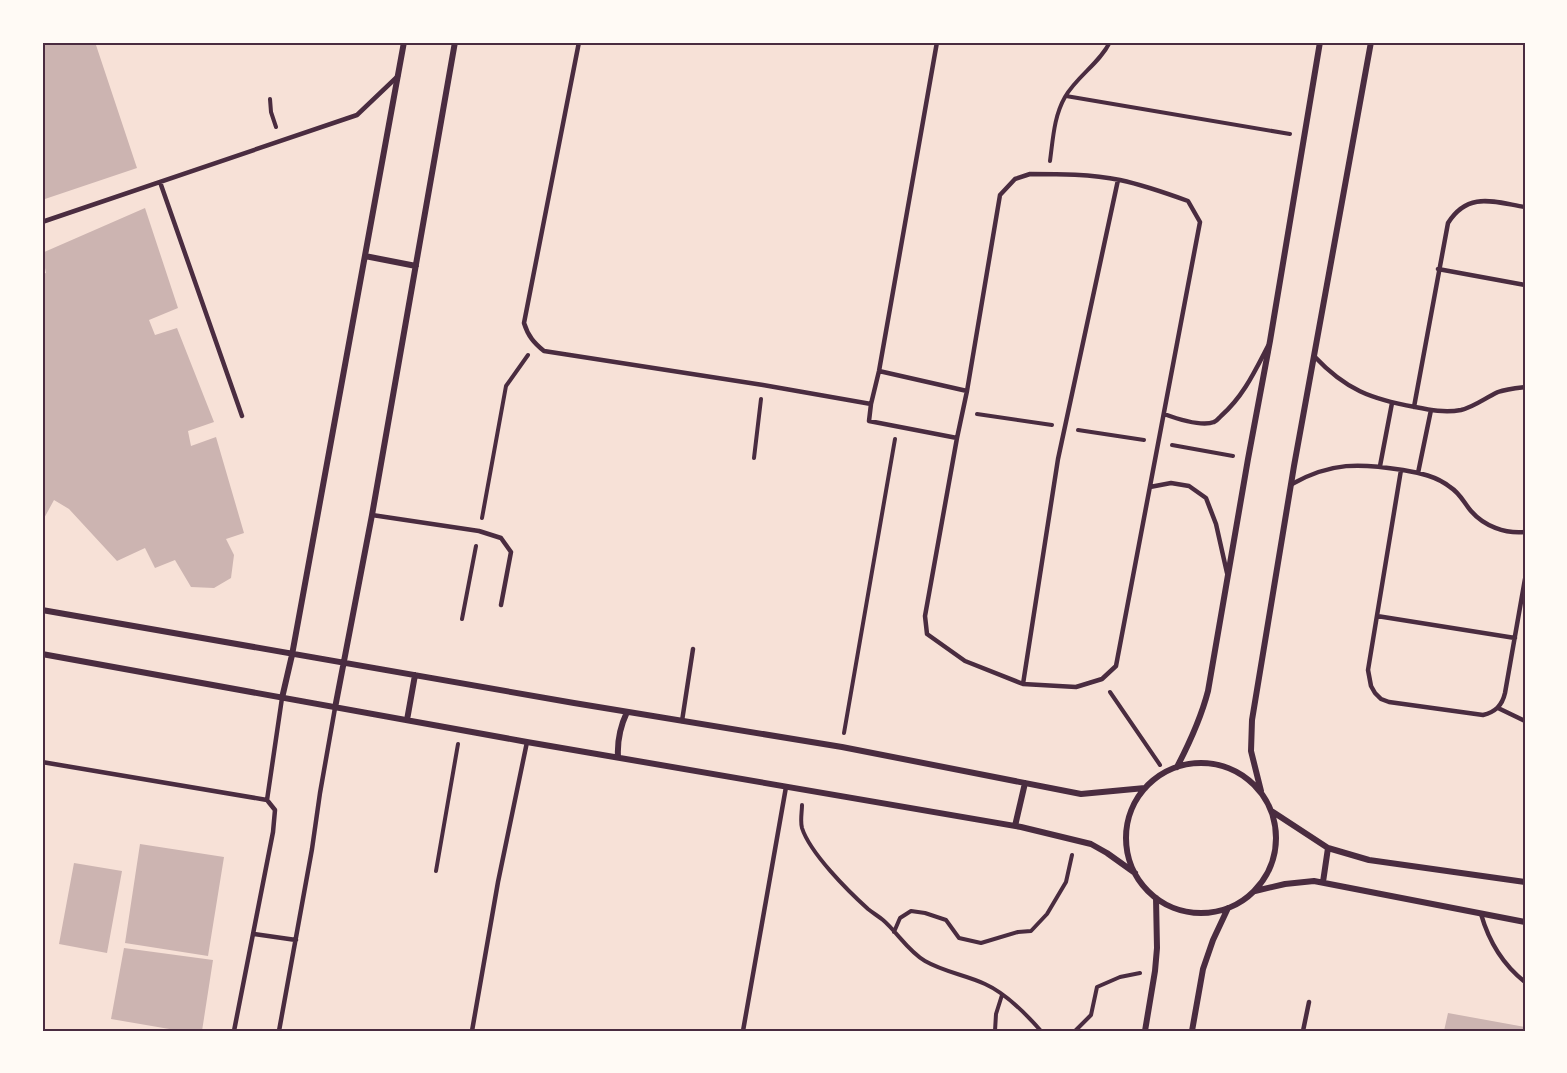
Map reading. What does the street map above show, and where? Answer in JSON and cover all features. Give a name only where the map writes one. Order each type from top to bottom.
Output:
[{"type":"street","points":[[282,698],[292,655],[404,42]]},
{"type":"street","points":[[335,708],[372,515],[455,42]]},
{"type":"street","points":[[1177,767],[1194,734],[1208,691],[1320,42]]},
{"type":"street","points":[[1261,791],[1237,771],[1223,765],[1208,763],[1192,763],[1177,767],[1154,779],[1136,801],[1127,830],[1130,859],[1135,873],[1145,887],[1156,898],[1173,907],[1191,912],[1228,908],[1254,891],[1270,867],[1275,853],[1276,825],[1261,791],[1251,751],[1252,720],[1314,356],[1371,42]]},
{"type":"street","points":[[365,256],[416,266]]},
{"type":"street","points":[[42,610],[292,655],[345,662],[842,747],[1081,794],[1145,789]]},
{"type":"street","points":[[42,654],[527,742],[1015,826],[1091,844],[1135,873]]},
{"type":"street","points":[[407,720],[416,675]]},
{"type":"street","points":[[618,757],[619,734],[627,712]]},
{"type":"street","points":[[1015,826],[1025,783]]},
{"type":"street","points":[[1272,812],[1328,848],[1369,860],[1524,882]]},
{"type":"street","points":[[1323,882],[1328,848]]},
{"type":"street","points":[[1254,891],[1285,884],[1323,882],[1525,922]]},
{"type":"street","points":[[1145,1031],[1155,971],[1156,898]]},
{"type":"street","points":[[1192,1031],[1203,969],[1228,908]]},
{"type":"lane","points":[[579,42],[524,323],[535,344],[544,351],[871,404]]},
{"type":"lane","points":[[937,42],[869,421],[957,438]]},
{"type":"lane","points":[[42,222],[357,114],[398,75]]},
{"type":"lane","points":[[1030,174],[1063,174],[1118,180],[1188,201],[1200,222],[1164,414],[1116,666],[1101,679],[1076,687],[1023,684],[965,661],[927,634],[926,616],[1000,195],[1015,179],[1030,174]]},
{"type":"lane","points":[[1023,684],[1064,427],[1118,180]]},
{"type":"lane","points":[[160,182],[242,416]]},
{"type":"lane","points":[[1414,407],[1448,223],[1460,208],[1468,203],[1478,201],[1525,207]]},
{"type":"lane","points":[[1438,269],[1525,285]]},
{"type":"lane","points":[[1164,414],[1196,423],[1213,423],[1231,408],[1246,388],[1270,341]]},
{"type":"lane","points":[[1314,356],[1341,381],[1374,398],[1431,410],[1446,412],[1462,410],[1500,391],[1525,387]]},
{"type":"lane","points":[[879,371],[967,391]]},
{"type":"lane","points":[[1380,466],[1392,403]]},
{"type":"lane","points":[[1418,473],[1431,410]]},
{"type":"lane","points":[[1292,484],[1312,473],[1350,465],[1380,466],[1418,473],[1437,479],[1454,489],[1481,520],[1493,527],[1506,531],[1525,532]]},
{"type":"lane","points":[[1401,470],[1368,670],[1371,686],[1381,699],[1397,704],[1483,715],[1498,708],[1503,701],[1525,579]]},
{"type":"lane","points":[[1150,487],[1171,483],[1189,486],[1206,498],[1216,524],[1228,579]]},
{"type":"lane","points":[[372,515],[480,531],[501,538],[511,552],[501,604]]},
{"type":"lane","points":[[1377,616],[1515,638]]},
{"type":"lane","points":[[682,721],[693,650]]},
{"type":"lane","points":[[267,800],[282,698]]},
{"type":"lane","points":[[279,1031],[335,708]]},
{"type":"lane","points":[[1498,708],[1525,721]]},
{"type":"lane","points":[[472,1031],[498,882],[527,742]]},
{"type":"lane","points":[[42,762],[267,800],[275,810],[273,832],[234,1031]]},
{"type":"lane","points":[[743,1031],[786,787]]},
{"type":"lane","points":[[1481,914],[1492,945],[1501,959],[1513,973],[1525,982]]},
{"type":"lane","points":[[254,934],[296,940]]},
{"type":"lane","points":[[1303,1031],[1309,1002]]},
{"type":"path","points":[[1047,174],[1058,115],[1066,96],[1096,63],[1110,42]]},
{"type":"path","points":[[1066,96],[1304,137]]},
{"type":"path","points":[[270,99],[271,112],[281,141]]},
{"type":"path","points":[[462,619],[506,386],[535,344]]},
{"type":"path","points":[[754,458],[763,385]]},
{"type":"path","points":[[963,412],[1248,459]]},
{"type":"path","points":[[842,747],[897,426]]},
{"type":"path","points":[[1101,679],[1165,772]]},
{"type":"path","points":[[436,871],[461,730]]},
{"type":"path","points":[[803,790],[801,825],[808,841],[840,881],[924,960],[986,984],[1027,1015],[1041,1031]]},
{"type":"path","points":[[894,932],[900,918],[911,911],[945,920],[959,938],[981,942],[1018,932],[1031,931],[1047,914],[1066,882],[1075,839]]},
{"type":"path","points":[[1075,1031],[1091,1015],[1097,987],[1120,977],[1155,971]]},
{"type":"path","points":[[995,1031],[996,1014],[1002,995]]},
{"type":"building","points":[[42,42],[95,42],[137,168],[42,200]]},
{"type":"building","points":[[145,208],[178,308],[149,320],[155,335],[177,328],[214,422],[188,431],[191,446],[216,437],[244,533],[226,539],[234,555],[231,578],[214,588],[191,587],[175,560],[155,568],[145,548],[117,561],[69,509],[54,500],[42,522],[42,274],[46,273],[42,253]]},
{"type":"building","points":[[140,844],[224,857],[208,956],[125,943]]},
{"type":"building","points":[[74,863],[122,871],[107,953],[59,944]]},
{"type":"building","points":[[124,948],[213,960],[202,1031],[181,1031],[111,1019]]},
{"type":"building","points":[[1448,1013],[1525,1027],[1525,1031],[1444,1031]]}]
